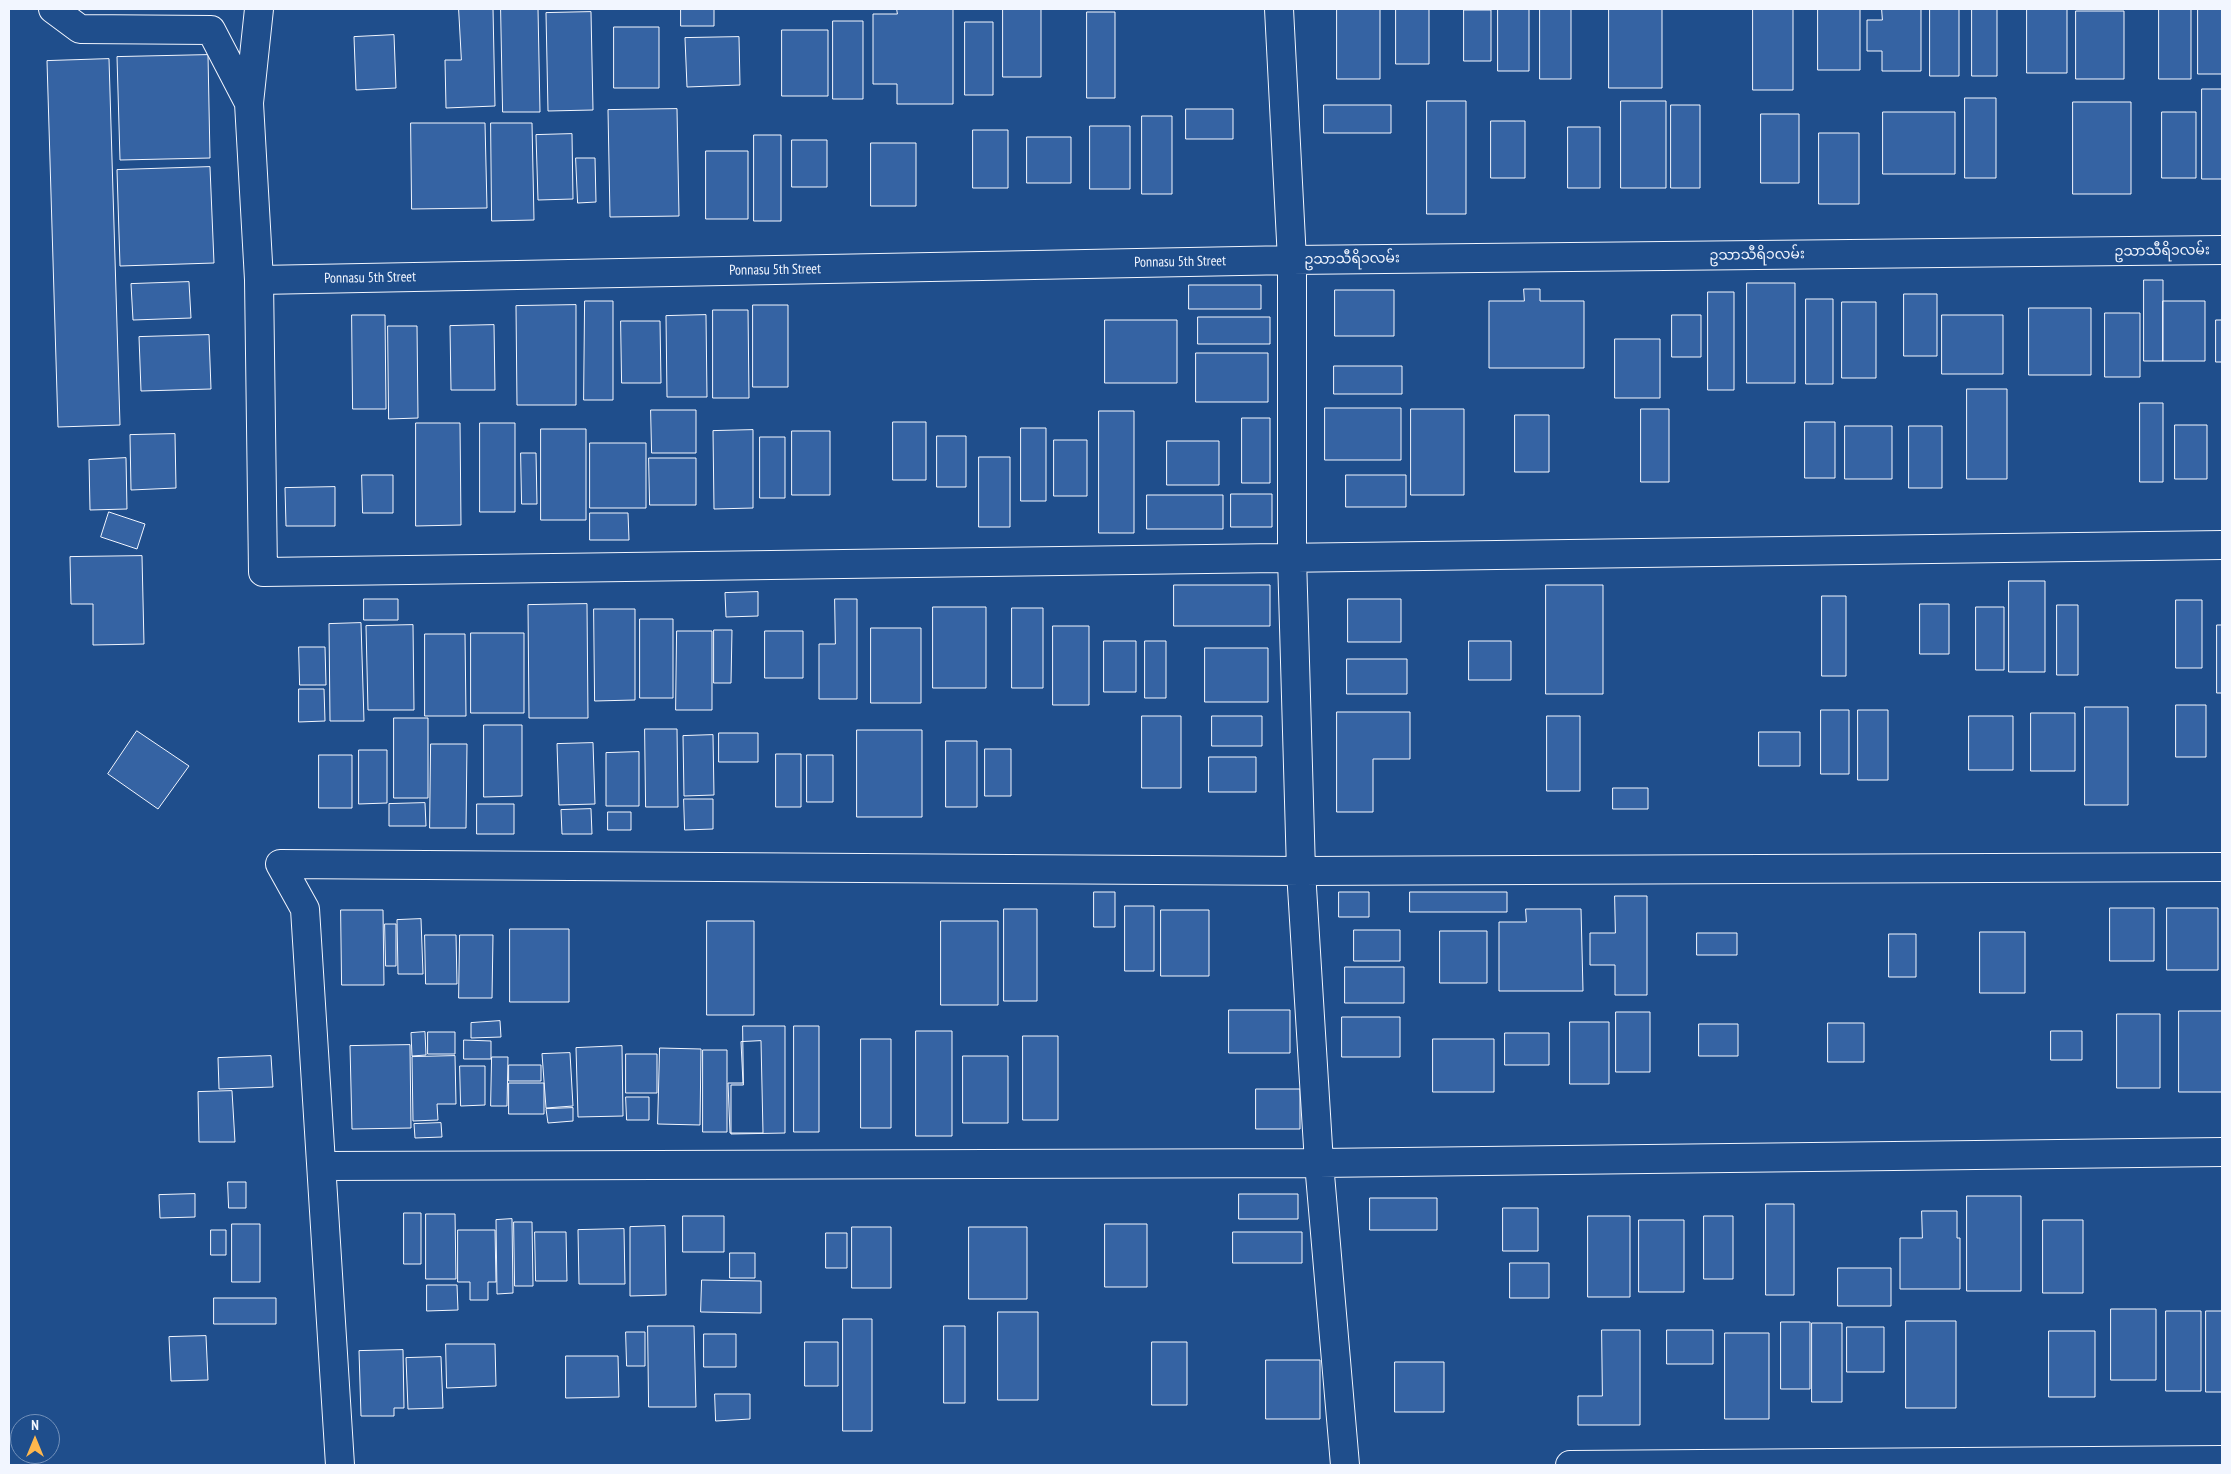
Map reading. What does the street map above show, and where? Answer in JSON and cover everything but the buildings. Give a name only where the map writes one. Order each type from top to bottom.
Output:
[{"type":"street","points":[[53,9],[80,28],[211,30],[249,102]]},
{"type":"street","points":[[259,9],[249,102],[259,280],[263,572],[2222,545]]},
{"type":"street","points":[[1279,9],[1292,260],[1292,557],[1301,871],[1319,1163],[1345,1465]]},
{"type":"street","name":"ဥသာသီရိ၁လမ်း","points":[[1292,260],[2222,250]]},
{"type":"street","name":"Ponnasu 5th Street","points":[[259,280],[1292,260]]},
{"type":"street","points":[[340,1465],[323,1166],[305,909],[280,864],[1301,871],[2222,867]]},
{"type":"street","points":[[323,1166],[1319,1163],[2222,1152]]},
{"type":"street","points":[[1570,1465],[2222,1460]]}]
